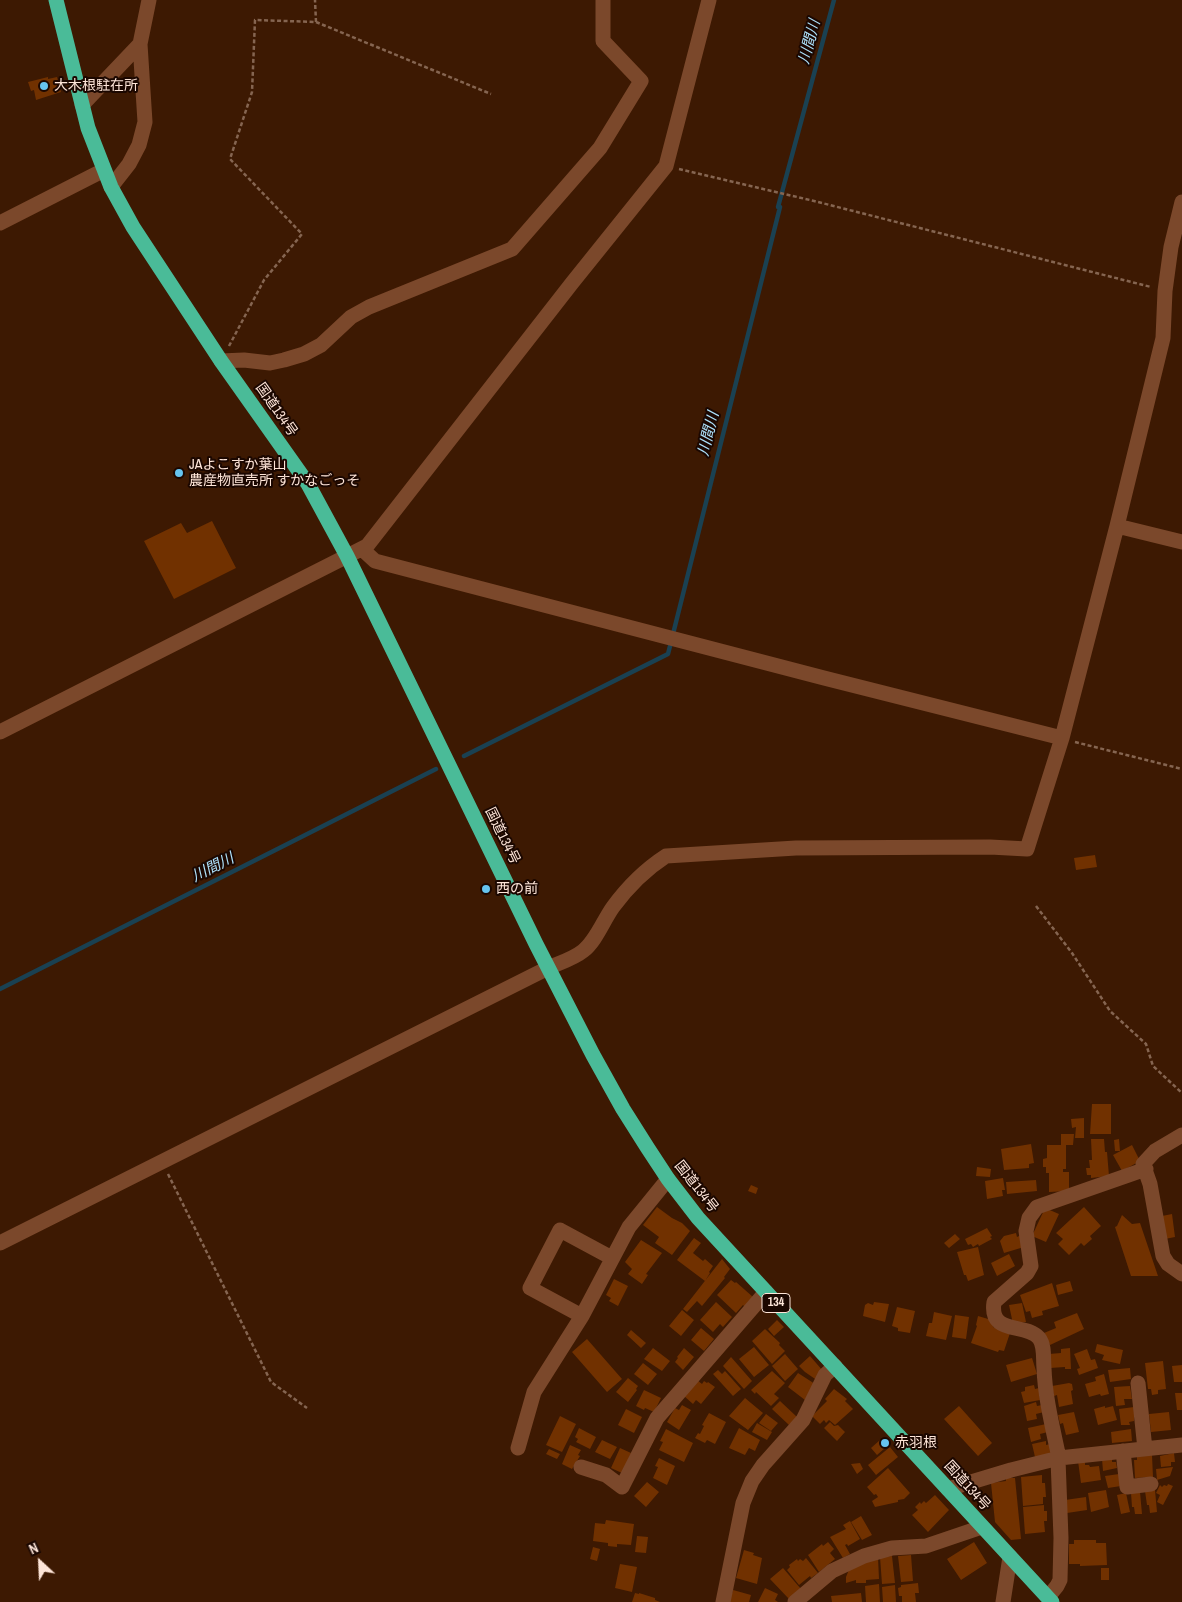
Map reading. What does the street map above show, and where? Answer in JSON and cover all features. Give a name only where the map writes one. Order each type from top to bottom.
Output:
[{"type":"highway","name":"国道134号","points":[[56,0],[88,128],[111,187],[133,228],[221,361],[308,484],[347,556],[548,968],[623,1109],[668,1179],[698,1218],[1050,1600]]},
{"type":"street","points":[[221,361],[244,360],[270,363],[304,354],[321,344],[351,317],[369,307],[512,249],[600,148],[641,81],[603,41],[603,0]]},
{"type":"street","points":[[0,732],[367,546],[583,269],[666,166],[710,0]]},
{"type":"street","points":[[111,187],[129,164],[139,146],[145,122],[140,44],[148,1]]},
{"type":"street","points":[[82,105],[140,44]]},
{"type":"street","points":[[0,223],[104,170]]},
{"type":"street","points":[[0,1243],[548,968],[568,960],[583,951],[597,934],[614,905],[650,866],[666,856],[796,848],[1027,848],[1062,738],[1117,526],[1162,338],[1165,291],[1171,247],[1182,202]]},
{"type":"street","points":[[1117,526],[1182,542]]},
{"type":"street","points":[[362,549],[375,560],[1062,738]]},
{"type":"street","points":[[1182,1135],[1155,1151],[1143,1164],[1150,1184],[1163,1256],[1168,1264],[1182,1274]]},
{"type":"street","points":[[1050,1600],[1060,1580],[1061,1538],[1058,1459],[1044,1379],[1043,1347],[1040,1339],[1034,1334],[1001,1324],[996,1319],[994,1302],[1027,1273],[1030,1266],[1026,1231],[1029,1218],[1036,1207],[1146,1169]]},
{"type":"street","points":[[518,1448],[534,1392],[582,1316],[630,1227],[668,1179]]},
{"type":"street","points":[[582,1316],[530,1288],[560,1230],[612,1258]]},
{"type":"street","points":[[580,1467],[606,1475],[622,1487],[656,1420],[766,1292]]},
{"type":"street","points":[[722,1602],[743,1503],[752,1482],[763,1465],[803,1420],[825,1375],[835,1366]]},
{"type":"street","points":[[1138,1383],[1145,1449]]},
{"type":"street","points":[[948,1489],[1011,1470],[1058,1459],[1182,1445]]},
{"type":"street","points":[[1123,1451],[1127,1486],[1151,1484]]},
{"type":"street","points":[[795,1602],[832,1571],[864,1556],[892,1548],[926,1546],[982,1527]]},
{"type":"street","points":[[1002,1602],[1010,1557]]},
{"type":"path","points":[[314,0],[316,22]]},
{"type":"path","points":[[221,361],[264,280],[302,234],[230,159],[252,92],[255,20],[316,22],[491,94]]},
{"type":"path","points":[[666,166],[796,197],[1165,291]]},
{"type":"path","points":[[1062,738],[1182,769]]},
{"type":"path","points":[[1036,906],[1072,952],[1110,1011],[1146,1044],[1153,1066],[1182,1093]]},
{"type":"path","points":[[162,1161],[271,1382],[307,1408]]},
{"type":"building","name":"大木根駐在所","points":[[48,77],[48,79],[57,77],[61,92],[36,100],[34,90],[31,91],[28,82]]},
{"type":"building","points":[[212,521],[236,568],[174,599],[144,541],[181,523],[187,533]]},
{"type":"building","points":[[1095,855],[1097,867],[1076,870],[1074,858]]},
{"type":"building","points":[[1092,1104],[1111,1104],[1111,1134],[1090,1134]]},
{"type":"building","points":[[1084,1118],[1084,1138],[1075,1138],[1076,1127],[1072,1128],[1071,1119]]},
{"type":"building","points":[[1061,1134],[1074,1134],[1073,1145],[1066,1145],[1066,1169],[1063,1169],[1063,1172],[1069,1172],[1069,1191],[1049,1192],[1049,1173],[1046,1173],[1046,1167],[1043,1167],[1043,1159],[1047,1158],[1047,1145],[1061,1145]]},
{"type":"building","points":[[1091,1139],[1104,1139],[1109,1176],[1091,1178],[1091,1175],[1087,1175],[1086,1168],[1090,1168],[1089,1160],[1092,1160]]},
{"type":"building","points":[[1119,1139],[1120,1151],[1115,1151],[1114,1140]]},
{"type":"building","points":[[1031,1144],[1034,1163],[1029,1164],[1029,1168],[1004,1170],[1001,1149]]},
{"type":"building","points":[[1132,1145],[1140,1161],[1122,1171],[1113,1155]]},
{"type":"building","points":[[977,1167],[991,1169],[990,1177],[976,1176]]},
{"type":"building","points":[[1003,1178],[1005,1190],[1002,1190],[1003,1196],[987,1199],[985,1181]]},
{"type":"building","points":[[1036,1180],[1037,1191],[1007,1194],[1006,1182]]},
{"type":"building","points":[[751,1185],[758,1188],[756,1194],[748,1191]]},
{"type":"building","points":[[657,1207],[682,1223],[690,1231],[672,1255],[655,1243],[659,1237],[643,1225]]},
{"type":"building","points":[[1084,1207],[1101,1226],[1090,1236],[1092,1239],[1084,1246],[1081,1243],[1069,1255],[1058,1244],[1063,1239],[1056,1233]]},
{"type":"building","points":[[1045,1208],[1059,1214],[1046,1242],[1032,1236]]},
{"type":"building","points":[[1172,1214],[1175,1237],[1165,1239],[1162,1216]]},
{"type":"building","points":[[1122,1215],[1132,1224],[1140,1223],[1158,1276],[1131,1276],[1115,1227]]},
{"type":"building","points":[[987,1228],[992,1239],[979,1246],[978,1244],[973,1247],[971,1244],[968,1245],[965,1239]]},
{"type":"building","points":[[1016,1233],[1017,1237],[1021,1235],[1024,1247],[1004,1253],[1000,1241],[1004,1236]]},
{"type":"building","points":[[955,1234],[960,1239],[949,1248],[944,1243]]},
{"type":"building","points":[[694,1238],[701,1243],[693,1253],[703,1261],[705,1259],[713,1266],[705,1281],[677,1260]]},
{"type":"building","points":[[641,1240],[662,1253],[646,1274],[648,1275],[642,1284],[628,1274],[632,1269],[625,1262]]},
{"type":"building","points":[[978,1247],[984,1275],[968,1281],[966,1275],[964,1275],[957,1252]]},
{"type":"building","points":[[1009,1254],[1015,1266],[997,1276],[991,1263]]},
{"type":"building","points":[[722,1259],[730,1269],[725,1278],[702,1306],[697,1301],[687,1312],[683,1309]]},
{"type":"building","points":[[614,1279],[628,1286],[618,1306],[609,1301],[611,1298],[606,1295]]},
{"type":"building","points":[[731,1280],[753,1297],[745,1307],[743,1305],[736,1313],[717,1295]]},
{"type":"building","points":[[1070,1281],[1073,1291],[1058,1295],[1056,1285]]},
{"type":"building","points":[[1052,1283],[1059,1306],[1042,1311],[1043,1315],[1032,1318],[1030,1311],[1026,1312],[1020,1295]]},
{"type":"building","points":[[716,1302],[732,1317],[723,1327],[720,1324],[713,1332],[700,1320]]},
{"type":"building","points":[[874,1302],[889,1304],[885,1322],[863,1316],[865,1305],[868,1303],[873,1305]]},
{"type":"building","points":[[1022,1303],[1026,1322],[1013,1324],[1009,1305]]},
{"type":"building","points":[[897,1307],[915,1311],[910,1333],[898,1331],[898,1328],[892,1326]]},
{"type":"building","points":[[682,1310],[694,1320],[681,1336],[669,1326]]},
{"type":"building","points":[[934,1312],[952,1316],[946,1340],[926,1336],[929,1323],[932,1323]]},
{"type":"building","points":[[1077,1313],[1084,1329],[1050,1345],[1044,1333],[1056,1328],[1054,1322]]},
{"type":"building","points":[[955,1315],[969,1317],[966,1339],[952,1337]]},
{"type":"building","points":[[978,1316],[995,1321],[993,1327],[1010,1333],[1004,1351],[999,1350],[998,1352],[971,1343],[977,1326]]},
{"type":"building","points":[[777,1320],[784,1327],[774,1336],[768,1329]]},
{"type":"building","points":[[701,1328],[714,1339],[704,1351],[691,1340]]},
{"type":"building","points":[[765,1329],[780,1343],[779,1345],[785,1351],[772,1364],[752,1341]]},
{"type":"building","points":[[631,1330],[646,1343],[641,1348],[627,1335]]},
{"type":"building","points":[[587,1339],[622,1379],[607,1392],[572,1352]]},
{"type":"building","points":[[1097,1344],[1123,1350],[1120,1364],[1102,1360],[1104,1355],[1095,1352]]},
{"type":"building","points":[[754,1347],[769,1365],[754,1377],[739,1359]]},
{"type":"building","points":[[653,1348],[670,1361],[662,1371],[644,1359]]},
{"type":"building","points":[[684,1348],[694,1357],[683,1370],[675,1362]]},
{"type":"building","points":[[1070,1348],[1071,1369],[1065,1369],[1065,1367],[1050,1368],[1049,1354],[1061,1353],[1061,1349]]},
{"type":"building","points":[[1087,1349],[1091,1360],[1095,1359],[1098,1368],[1079,1375],[1077,1369],[1080,1368],[1074,1354]]},
{"type":"building","points":[[785,1354],[798,1369],[785,1381],[772,1366]]},
{"type":"building","points":[[810,1356],[823,1371],[818,1381],[799,1366]]},
{"type":"building","points":[[731,1357],[752,1381],[744,1389],[723,1366]]},
{"type":"building","points":[[1032,1358],[1037,1374],[1011,1382],[1006,1365]]},
{"type":"building","points":[[1163,1361],[1166,1389],[1158,1390],[1158,1394],[1152,1395],[1151,1389],[1148,1389],[1145,1363]]},
{"type":"building","points":[[643,1363],[657,1374],[648,1385],[634,1374]]},
{"type":"building","points":[[1182,1365],[1182,1382],[1174,1382],[1172,1366]]},
{"type":"building","points":[[1130,1368],[1131,1379],[1110,1382],[1108,1370]]},
{"type":"building","points":[[718,1370],[722,1374],[725,1371],[741,1389],[733,1396],[713,1374]]},
{"type":"building","points":[[772,1371],[785,1383],[774,1394],[779,1398],[771,1406],[756,1392],[755,1394],[751,1390]]},
{"type":"building","points":[[798,1373],[815,1384],[805,1400],[788,1387]]},
{"type":"building","points":[[1104,1374],[1109,1394],[1089,1397],[1085,1384],[1096,1381],[1095,1377]]},
{"type":"building","points":[[628,1378],[638,1386],[628,1402],[616,1392]]},
{"type":"building","points":[[697,1380],[702,1384],[704,1381],[708,1382],[715,1387],[701,1404],[696,1400],[693,1404],[684,1396]]},
{"type":"building","points":[[1072,1384],[1073,1404],[1059,1407],[1057,1395],[1054,1396],[1052,1386]]},
{"type":"building","points":[[1034,1385],[1035,1389],[1039,1388],[1040,1400],[1024,1403],[1021,1392],[1025,1391],[1025,1387]]},
{"type":"building","points":[[1130,1386],[1132,1399],[1124,1399],[1125,1405],[1116,1406],[1114,1387]]},
{"type":"building","points":[[834,1389],[847,1399],[845,1401],[853,1409],[835,1425],[829,1420],[826,1423],[824,1420],[820,1424],[812,1416],[827,1401],[825,1399]]},
{"type":"building","points":[[644,1390],[661,1398],[654,1412],[636,1406]]},
{"type":"building","points":[[1175,1393],[1182,1393],[1182,1410],[1177,1410]]},
{"type":"building","points":[[745,1398],[763,1413],[748,1430],[729,1416]]},
{"type":"building","points":[[780,1401],[797,1417],[789,1425],[772,1409]]},
{"type":"building","points":[[1036,1402],[1037,1406],[1042,1405],[1044,1412],[1036,1414],[1037,1419],[1027,1421],[1024,1406]]},
{"type":"building","points":[[682,1405],[691,1410],[679,1430],[667,1422],[675,1408],[679,1410]]},
{"type":"building","points":[[959,1406],[992,1443],[978,1456],[944,1419]]},
{"type":"building","points":[[1105,1406],[1105,1408],[1113,1406],[1117,1420],[1098,1425],[1094,1409]]},
{"type":"building","points":[[1134,1407],[1134,1421],[1129,1422],[1130,1425],[1121,1425],[1119,1409]]},
{"type":"building","points":[[626,1409],[642,1417],[634,1433],[618,1425]]},
{"type":"building","points":[[1074,1412],[1079,1432],[1066,1435],[1063,1423],[1060,1424],[1058,1415]]},
{"type":"building","points":[[1169,1412],[1171,1430],[1151,1432],[1149,1414]]},
{"type":"building","points":[[709,1413],[726,1422],[715,1444],[707,1440],[705,1443],[695,1438],[698,1433],[700,1434],[704,1426],[702,1425]]},
{"type":"building","points":[[766,1414],[778,1423],[771,1431],[759,1423]]},
{"type":"building","points":[[560,1416],[576,1424],[562,1452],[546,1445]]},
{"type":"building","points":[[830,1422],[834,1426],[838,1425],[845,1432],[837,1441],[824,1428]]},
{"type":"building","points":[[757,1423],[772,1432],[767,1440],[752,1432]]},
{"type":"building","points":[[1046,1424],[1048,1432],[1040,1434],[1041,1439],[1031,1442],[1028,1428]]},
{"type":"building","points":[[579,1428],[596,1437],[590,1449],[576,1442],[578,1439],[575,1437]]},
{"type":"building","points":[[739,1428],[760,1440],[755,1451],[749,1448],[745,1455],[729,1448]]},
{"type":"building","points":[[666,1429],[693,1443],[684,1462],[659,1450],[663,1442],[660,1441]]},
{"type":"building","points":[[1131,1429],[1132,1441],[1112,1443],[1111,1432]]},
{"type":"building","points":[[602,1440],[617,1447],[610,1459],[595,1452]]},
{"type":"building","points":[[880,1440],[885,1448],[877,1455],[871,1448]]},
{"type":"building","points":[[1046,1441],[1046,1445],[1050,1444],[1053,1453],[1035,1457],[1032,1444]]},
{"type":"building","points":[[570,1445],[581,1450],[578,1455],[580,1456],[572,1469],[562,1464]]},
{"type":"building","points":[[890,1447],[898,1457],[876,1475],[868,1465]]},
{"type":"building","points":[[620,1448],[631,1453],[622,1473],[611,1468]]},
{"type":"building","points":[[549,1449],[560,1454],[557,1459],[546,1454]]},
{"type":"building","points":[[1174,1453],[1175,1462],[1171,1462],[1171,1466],[1161,1467],[1160,1456]]},
{"type":"building","points":[[1152,1455],[1153,1477],[1135,1478],[1134,1460],[1137,1460],[1137,1456]]},
{"type":"building","points":[[659,1458],[675,1466],[667,1485],[653,1478],[658,1467],[655,1466]]},
{"type":"building","points":[[1112,1458],[1112,1462],[1116,1462],[1117,1468],[1103,1471],[1102,1459]]},
{"type":"building","points":[[1085,1460],[1085,1465],[1090,1467],[1099,1466],[1101,1480],[1081,1483],[1078,1461]]},
{"type":"building","points":[[860,1463],[863,1469],[857,1474],[851,1464]]},
{"type":"building","points":[[1173,1467],[1170,1476],[1157,1480],[1156,1469]]},
{"type":"building","points":[[888,1468],[910,1493],[904,1499],[898,1500],[898,1502],[875,1507],[872,1501],[878,1497],[867,1487]]},
{"type":"building","points":[[1119,1474],[1121,1486],[1108,1488],[1105,1476]]},
{"type":"building","points":[[1042,1475],[1042,1483],[1045,1483],[1046,1497],[1043,1497],[1043,1504],[1023,1506],[1021,1477]]},
{"type":"building","points":[[1006,1478],[1015,1478],[1021,1539],[1011,1540],[995,1522],[991,1483],[1006,1481]]},
{"type":"building","points":[[647,1482],[659,1492],[646,1507],[634,1496]]},
{"type":"building","points":[[1168,1484],[1173,1486],[1163,1505],[1157,1502],[1160,1495],[1156,1493],[1160,1485],[1162,1487]]},
{"type":"building","points":[[1106,1490],[1109,1507],[1091,1512],[1088,1493]]},
{"type":"building","points":[[1155,1490],[1157,1512],[1150,1513],[1145,1491]]},
{"type":"building","points":[[1140,1492],[1142,1514],[1135,1514],[1134,1507],[1132,1507],[1131,1493]]},
{"type":"building","points":[[1126,1493],[1130,1512],[1121,1514],[1117,1495]]},
{"type":"building","points":[[935,1495],[949,1510],[928,1532],[912,1515],[918,1510],[915,1507],[920,1502],[921,1504],[924,1501],[926,1503]]},
{"type":"building","points":[[1086,1497],[1087,1510],[1067,1513],[1065,1500]]},
{"type":"building","points":[[1044,1505],[1044,1511],[1047,1511],[1047,1521],[1044,1521],[1045,1532],[1025,1534],[1023,1507]]},
{"type":"building","points":[[861,1516],[872,1535],[862,1540],[851,1522]]},
{"type":"building","points":[[606,1520],[634,1524],[631,1545],[617,1544],[617,1547],[608,1546],[608,1543],[593,1541],[595,1523],[605,1524]]},
{"type":"building","points":[[850,1521],[860,1539],[848,1546],[847,1544],[845,1545],[850,1554],[843,1558],[830,1537],[846,1529],[843,1525]]},
{"type":"building","points":[[637,1536],[648,1537],[646,1553],[635,1552]]},
{"type":"building","points":[[1074,1540],[1096,1540],[1096,1543],[1106,1543],[1107,1565],[1080,1566],[1080,1564],[1069,1564],[1069,1544],[1074,1544]]},
{"type":"building","points":[[828,1542],[834,1549],[830,1553],[835,1559],[819,1572],[808,1555],[822,1544],[823,1546]]},
{"type":"building","points":[[974,1542],[987,1563],[961,1580],[947,1559]]},
{"type":"building","points":[[593,1547],[600,1549],[597,1561],[590,1559]]},
{"type":"building","points":[[744,1550],[762,1558],[757,1584],[736,1578]]},
{"type":"building","points":[[911,1555],[913,1581],[901,1582],[898,1556]]},
{"type":"building","points":[[892,1556],[895,1583],[882,1584],[880,1557]]},
{"type":"building","points":[[878,1557],[879,1579],[866,1580],[866,1583],[856,1583],[856,1580],[846,1583],[850,1567]]},
{"type":"building","points":[[806,1558],[818,1573],[811,1578],[810,1576],[799,1585],[787,1570],[790,1567],[789,1565],[797,1559],[798,1561],[800,1559],[803,1561]]},
{"type":"building","points":[[620,1564],[637,1567],[632,1592],[615,1588]]},
{"type":"building","points":[[783,1568],[801,1589],[789,1599],[770,1579]]},
{"type":"building","points":[[1101,1568],[1109,1568],[1109,1580],[1101,1580]]},
{"type":"building","points":[[918,1583],[919,1593],[915,1593],[916,1602],[902,1602],[902,1596],[899,1596],[898,1588],[901,1585]]},
{"type":"building","points":[[879,1584],[880,1602],[866,1602],[865,1586]]},
{"type":"building","points":[[895,1585],[896,1602],[883,1602],[882,1587]]},
{"type":"building","points":[[765,1588],[778,1594],[775,1600],[778,1602],[758,1602]]},
{"type":"building","points":[[733,1590],[751,1595],[749,1602],[729,1602]]},
{"type":"building","points":[[635,1593],[655,1598],[655,1600],[660,1602],[632,1602]]},
{"type":"building","points":[[861,1593],[862,1602],[832,1602],[831,1596]]},
{"type":"waterway","name":"川間川","points":[[464,756],[668,654],[780,207],[778,207],[834,0]]},
{"type":"waterway","name":"川間川","points":[[0,989],[436,769]]},
{"type":"place","name":"大木根駐在所","points":[[44,86]]},
{"type":"place","name":"JAよこすか葉山 農産物直売所 すかなごっそ","points":[[179,473]]},
{"type":"place","name":"西の前","points":[[486,889]]},
{"type":"place","name":"赤羽根","points":[[885,1443]]}]
